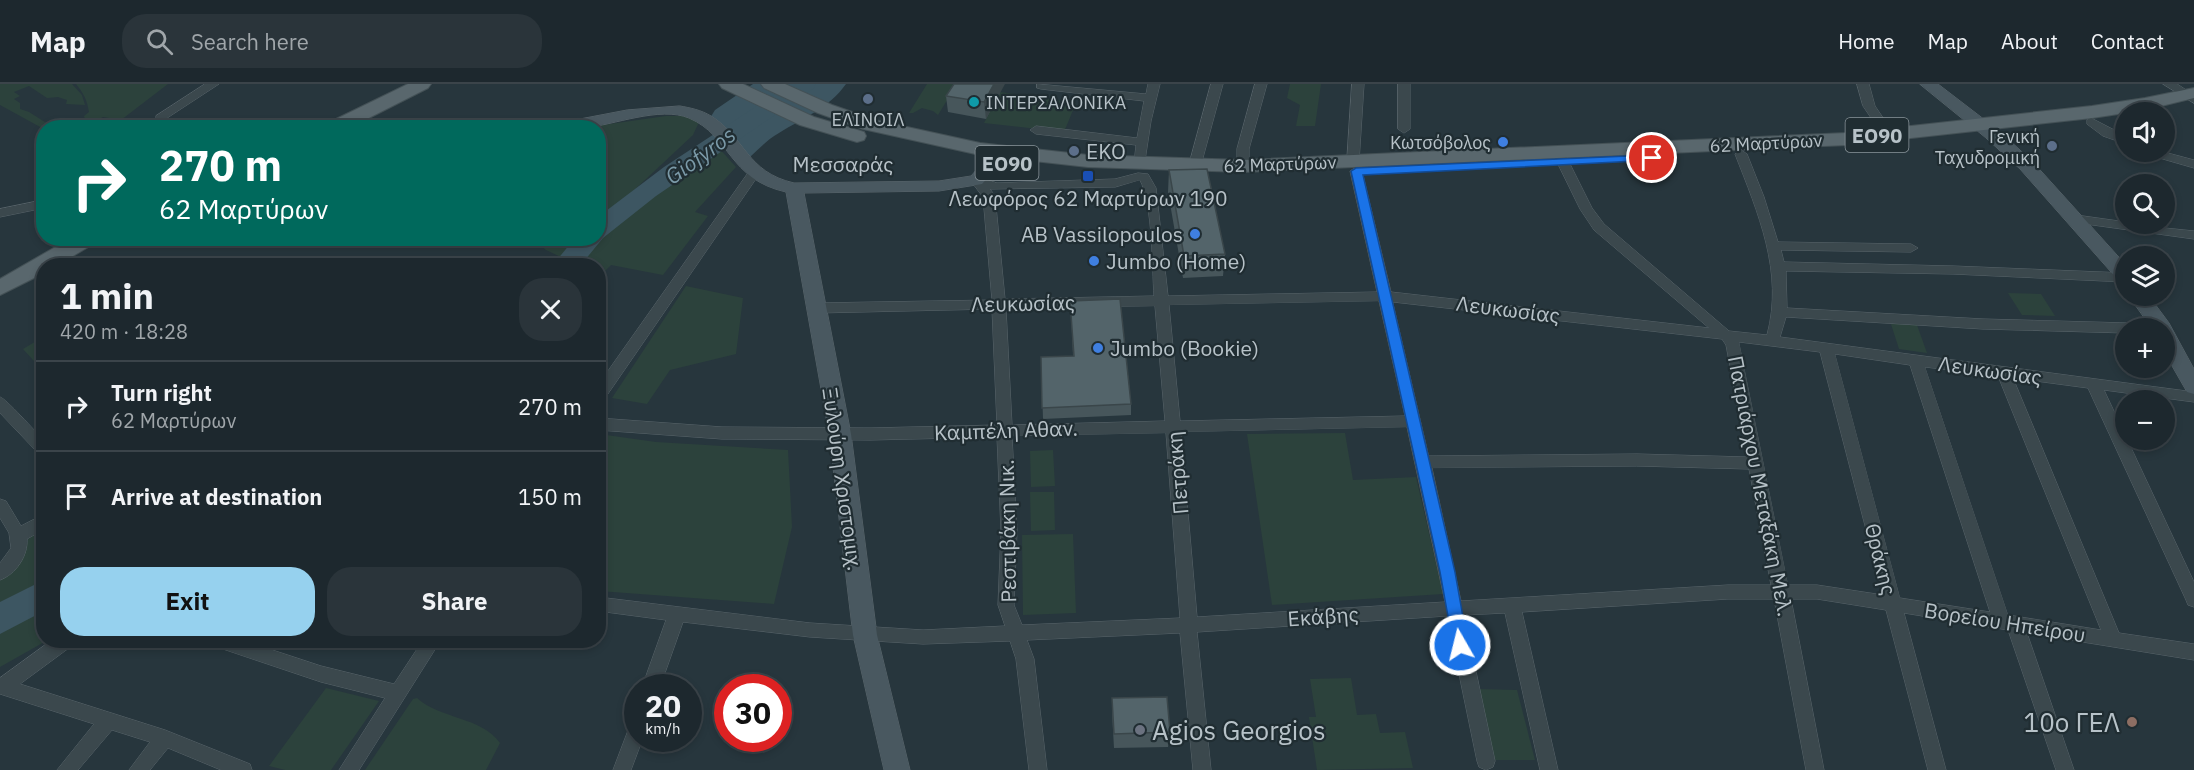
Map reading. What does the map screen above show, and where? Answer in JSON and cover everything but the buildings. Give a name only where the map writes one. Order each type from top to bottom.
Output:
[{"type":"main road","points":[[350,120],[422,84]]},
{"type":"main road","points":[[378,107],[438,84]]},
{"type":"main road","name":"ΕΟ90","points":[[795,84],[845,133],[890,135]]},
{"type":"main road","name":"ΕΟ90","points":[[748,86],[821,111]]},
{"type":"main road","name":"ΕΟ90","points":[[748,86],[821,111],[877,120],[890,135]]},
{"type":"main road","points":[[2175,104],[2192,98]]},
{"type":"main road","name":"62 Μαρτύρων","points":[[1560,157],[1741,154],[1849,147],[2192,98]]},
{"type":"main road","name":"62 Μαρτύρων","points":[[890,135],[989,161],[1140,171],[1355,167],[1560,157],[2115,119]]},
{"type":"main road","name":"62 Μαρτύρων","points":[[890,135],[1000,153],[1140,171],[1195,165],[1355,167]]},
{"type":"main road","points":[[53,258],[74,246]]},
{"type":"main road","points":[[74,258],[94,246]]},
{"type":"main road","points":[[0,288],[36,268]]},
{"type":"main road","points":[[0,300],[36,280]]},
{"type":"street","points":[[160,118],[213,84]]},
{"type":"street","points":[[1140,171],[1154,84]]},
{"type":"street","points":[[1195,165],[1217,84]]},
{"type":"street","points":[[1243,166],[1243,149],[1261,84]]},
{"type":"street","points":[[1358,84],[1355,167],[1414,421],[1486,761]]},
{"type":"street","points":[[1404,84],[1404,129]]},
{"type":"street","points":[[1863,84],[1869,106],[1888,134]]},
{"type":"street","points":[[1928,84],[1986,129],[2026,165],[2115,264]]},
{"type":"street","points":[[2169,84],[2192,98]]},
{"type":"street","points":[[1041,86],[1150,98]]},
{"type":"street","name":"Μεσσαράς","points":[[606,121],[666,111],[686,112],[705,121],[754,173],[769,182],[794,188],[939,186],[976,180],[996,187],[1115,183],[1140,171]]},
{"type":"street","points":[[2091,122],[2115,136]]},
{"type":"street","points":[[1036,130],[1143,142]]},
{"type":"street","points":[[1741,154],[1758,197],[1779,266],[1780,312],[1772,341]]},
{"type":"street","name":"Πατριάρχου Μεταξάκη Μελ.","points":[[1560,157],[1586,209],[1599,227],[1726,335],[1733,344],[1737,355],[1815,770]]},
{"type":"street","points":[[2175,158],[2194,164]]},
{"type":"street","points":[[976,180],[987,168],[989,161]]},
{"type":"street","name":"Πετράκη","points":[[1140,171],[1150,188],[1154,215],[1190,625],[1189,647],[1202,770]]},
{"type":"street","points":[[606,386],[754,173]]},
{"type":"street","name":"Ρεστιβάκη Νικ.","points":[[976,180],[989,196],[998,286],[1008,531],[1006,605],[1024,659],[1038,770]]},
{"type":"street","name":"Ξυλούρη Χριστομιχ.","points":[[794,188],[840,434],[865,635],[897,770]]},
{"type":"street","points":[[0,213],[36,206]]},
{"type":"street","points":[[2076,219],[2194,235]]},
{"type":"street","points":[[1772,246],[1911,248]]},
{"type":"street","points":[[1779,266],[2115,277]]},
{"type":"street","name":"Λευκωσίας","points":[[817,308],[1385,296],[1726,335],[2194,397]]},
{"type":"street","points":[[1780,312],[1983,324],[2115,328]]},
{"type":"street","name":"Θράκης","points":[[1826,348],[1937,770]]},
{"type":"street","points":[[2175,353],[2194,387]]},
{"type":"street","points":[[1916,360],[2008,623],[2065,770]]},
{"type":"street","points":[[2004,373],[2113,639]]},
{"type":"street","points":[[2094,385],[2194,600]]},
{"type":"street","points":[[0,402],[13,420],[36,442]]},
{"type":"street","name":"Καμπέλη Αθαν.","points":[[606,425],[722,434],[840,434],[1414,421]]},
{"type":"street","points":[[1423,462],[1637,460],[1756,463]]},
{"type":"street","points":[[0,505],[19,536],[21,546],[18,555],[0,573]]},
{"type":"street","points":[[19,536],[36,525]]},
{"type":"street","name":"Βορείου Ηπείρου","points":[[1780,591],[1817,592],[2194,652]]},
{"type":"street","name":"Εκάβης","points":[[606,605],[865,635],[923,637],[1190,625],[1780,591]]},
{"type":"street","points":[[1512,605],[1548,770]]},
{"type":"street","points":[[656,674],[677,613]]},
{"type":"street","points":[[3,687],[55,648]]},
{"type":"street","points":[[241,648],[321,674],[398,693]]},
{"type":"street","points":[[348,770],[428,648]]},
{"type":"street","points":[[3,687],[165,738],[243,770]]},
{"type":"street","points":[[66,770],[108,720]]},
{"type":"street","points":[[138,770],[165,738]]},
{"type":"street","points":[[622,770],[629,752]]},
{"type":"green space","points":[[0,84],[72,84],[82,95],[85,105],[66,104],[67,100],[58,97],[47,98],[29,86],[14,92],[20,96],[14,99],[20,103],[20,109],[42,120],[36,120],[36,125],[0,105]]},
{"type":"green space","points":[[76,84],[168,84],[121,120],[103,117],[98,120],[85,119],[84,116],[89,112],[84,96]]},
{"type":"green space","points":[[927,84],[957,84],[938,115],[922,108],[909,113]]},
{"type":"green space","points":[[1290,84],[1321,84],[1315,126],[1296,126],[1300,105],[1287,98]]},
{"type":"green space","points":[[1000,92],[1076,103],[1064,132],[984,123]]},
{"type":"green space","points":[[666,116],[684,116],[699,122],[693,135],[606,216],[606,125]]},
{"type":"green space","points":[[718,147],[736,167],[695,212],[708,216],[663,275],[611,265],[606,270],[606,258],[579,258],[591,246],[606,246],[606,232]]},
{"type":"green space","points":[[541,246],[575,246],[563,258]]},
{"type":"green space","points":[[686,286],[743,298],[736,354],[670,370],[647,404],[612,398]]},
{"type":"green space","points":[[2008,293],[2041,294],[2055,316],[2022,315]]},
{"type":"green space","points":[[1890,321],[1917,325],[1927,353],[1899,349]]},
{"type":"green space","points":[[36,341],[36,363],[23,349]]},
{"type":"green space","points":[[1345,433],[1353,480],[1416,477],[1443,594],[1272,605],[1247,434]]},
{"type":"green space","points":[[606,435],[656,442],[788,450],[792,527],[774,604],[606,592]]},
{"type":"green space","points":[[1053,450],[1055,486],[1031,487],[1030,451]]},
{"type":"green space","points":[[1030,492],[1054,492],[1055,530],[1031,531]]},
{"type":"green space","points":[[36,533],[36,586],[0,609],[0,580],[19,563],[28,539]]},
{"type":"green space","points":[[1073,534],[1076,613],[1023,615],[1022,535]]},
{"type":"green space","points":[[36,604],[36,647],[0,667],[0,627]]},
{"type":"green space","points":[[1351,678],[1357,715],[1376,714],[1380,733],[1405,732],[1413,768],[1317,770],[1309,717],[1316,717],[1310,679]]},
{"type":"green space","points":[[326,688],[379,701],[331,770],[285,770],[269,766]]},
{"type":"green space","points":[[1477,689],[1517,690],[1535,760],[1493,760]]},
{"type":"green space","points":[[417,698],[426,705],[472,723],[492,734],[500,743],[486,770],[365,770],[413,699]]},
{"type":"water","points":[[753,84],[846,84],[832,100],[775,135],[750,157],[710,118],[715,110]]},
{"type":"waterway","name":"Giofyros","points":[[606,224],[673,172],[805,84]]},
{"type":"waterway","name":"Giofyros","points":[[572,258],[583,246]]},
{"type":"waterway","name":"Giofyros","points":[[0,619],[36,599]]},
{"type":"place","name":"ΕΛΙΝΟΙΛ","points":[[868,99]]},
{"type":"place","name":"ΙΝΤΕΡΣΑΛΟΝΙΚΑ","points":[[974,102]]},
{"type":"place","name":"Κωτσόβολος","points":[[1503,142]]},
{"type":"place","name":"Γενική Ταχυδρομική","points":[[2052,146]]},
{"type":"place","name":"EKO","points":[[1074,151]]},
{"type":"place","name":"Λεωφόρος 62 Μαρτύρων 190","points":[[1088,176]]},
{"type":"place","name":"AB Vassilopoulos","points":[[1195,234]]},
{"type":"place","name":"Jumbo (Home)","points":[[1094,261]]},
{"type":"place","name":"Jumbo (Bookie)","points":[[1098,348]]},
{"type":"place","name":"10ο ΓΕΛ","points":[[2132,722]]},
{"type":"place","name":"Agios Georgios","points":[[1140,730]]},
{"type":"route","points":[[1460,645],[1448,572],[1356,171],[1652,158]]}]
